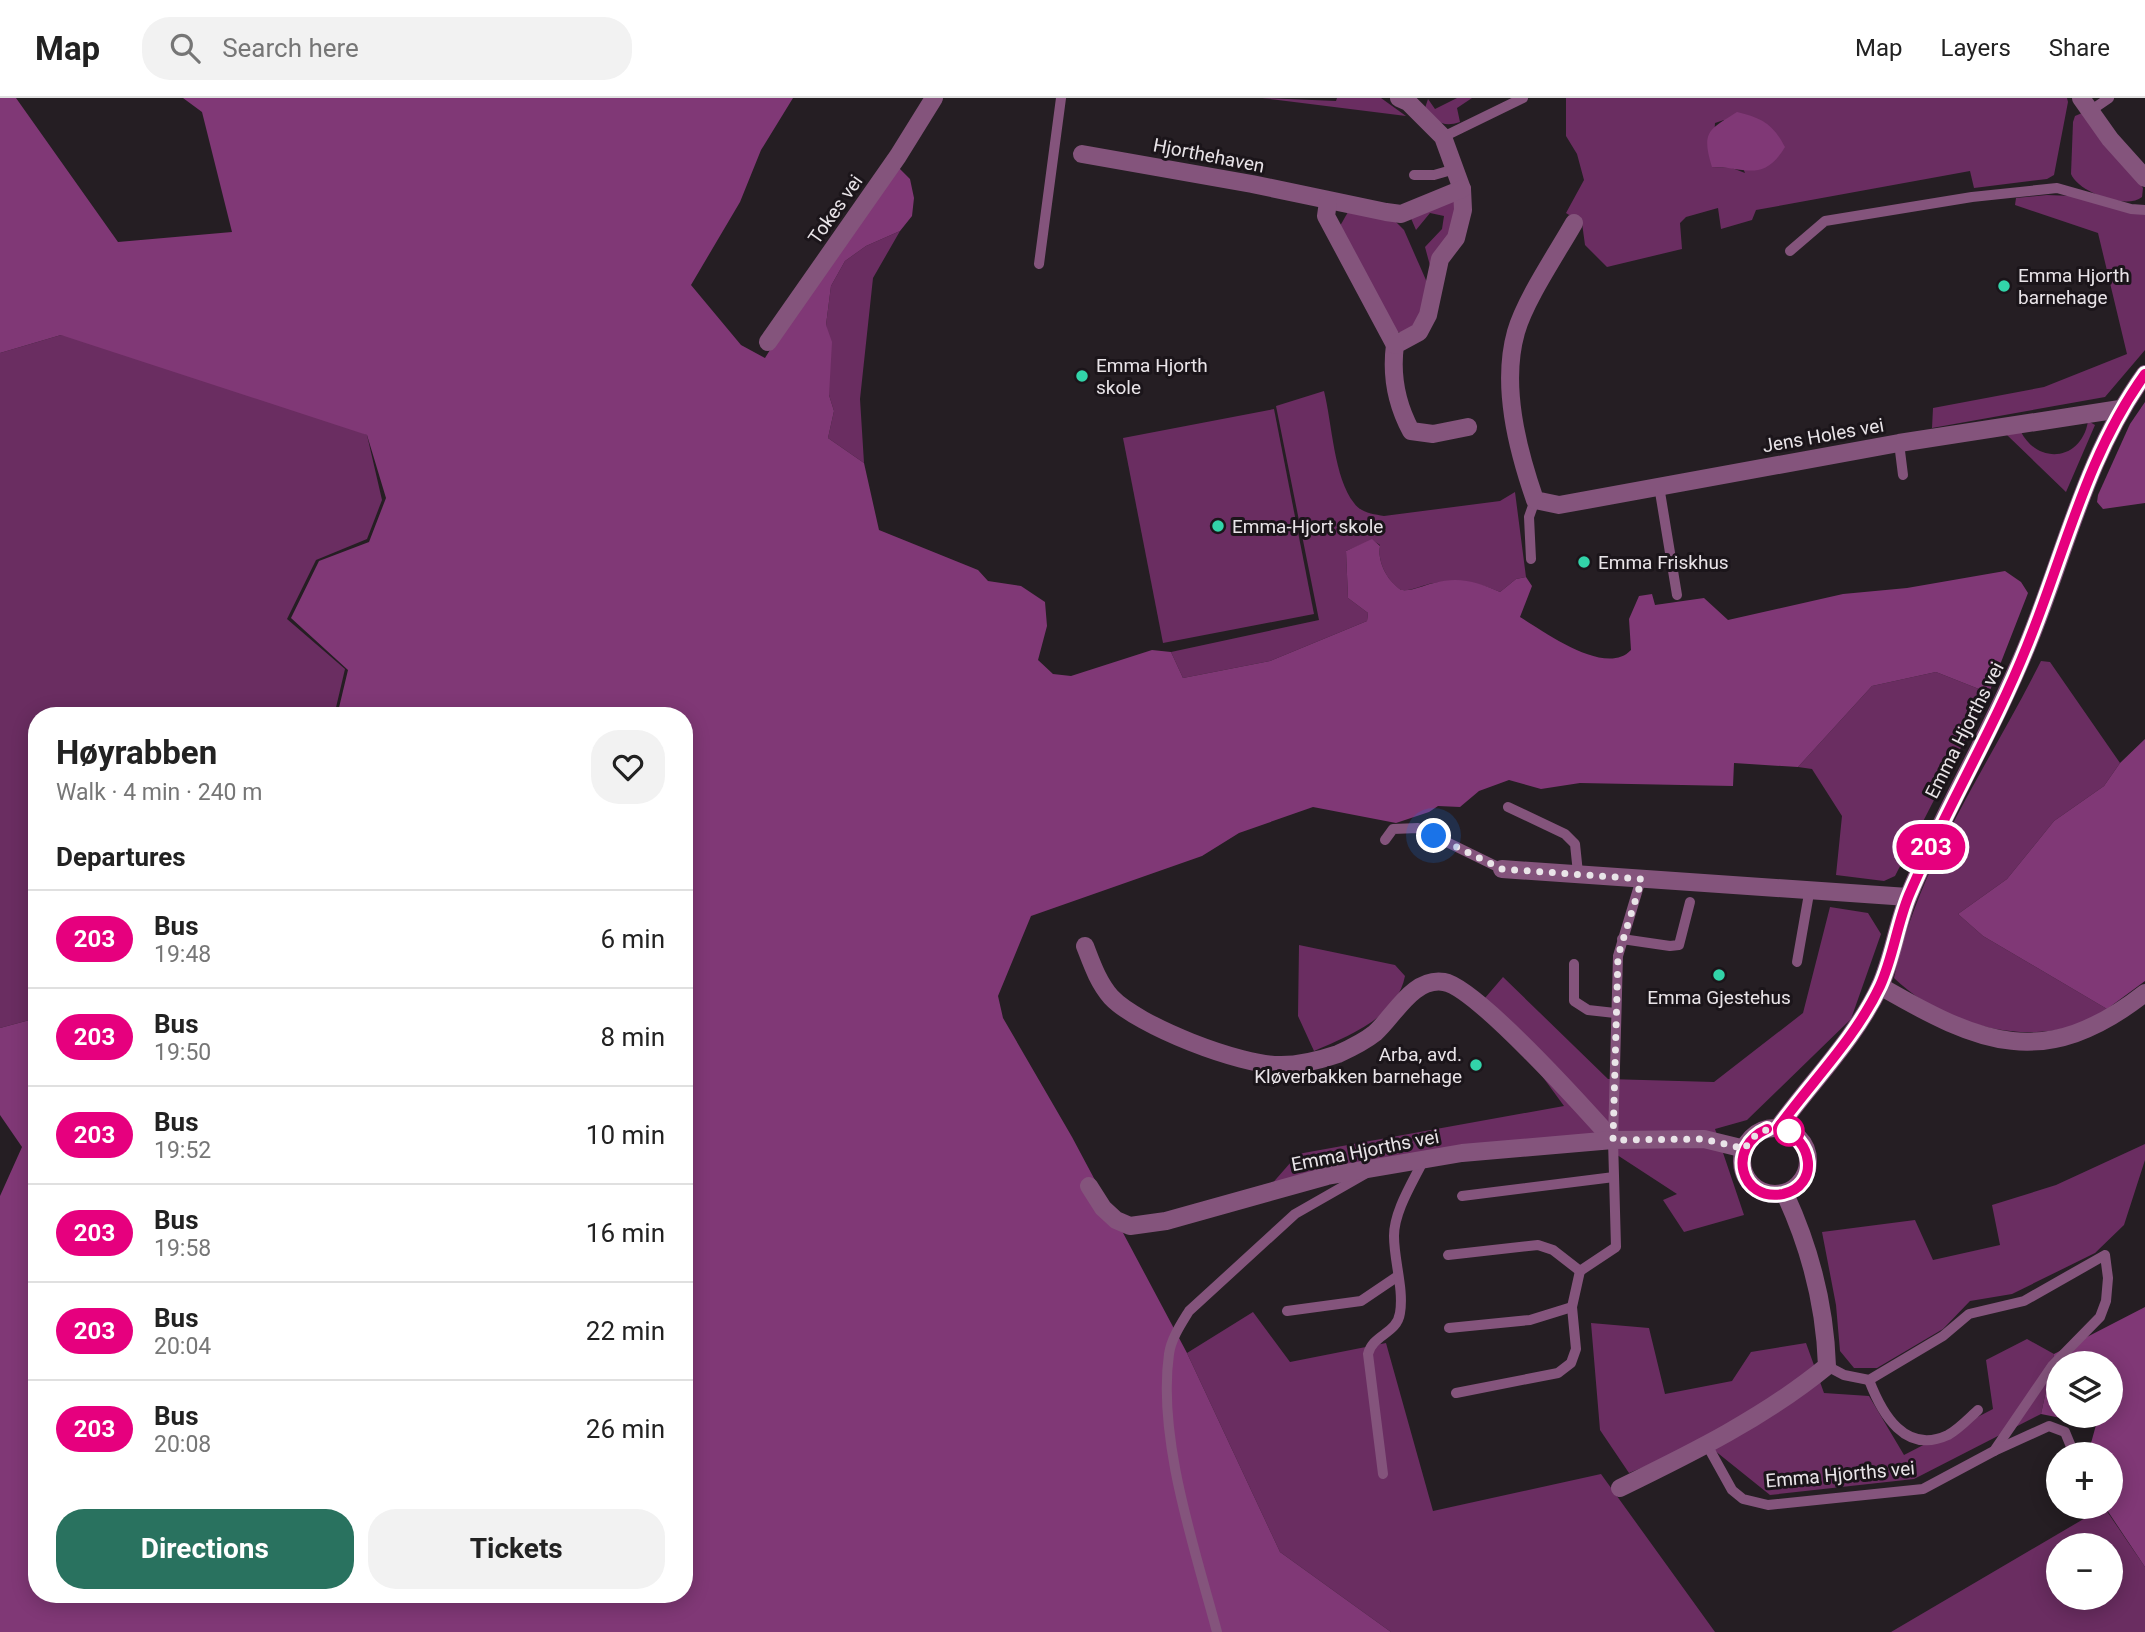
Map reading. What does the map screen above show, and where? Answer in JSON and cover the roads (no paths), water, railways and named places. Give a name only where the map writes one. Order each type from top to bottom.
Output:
[{"type":"street","name":"Tokes vei","points":[[768,342],[898,156],[934,98]]},
{"type":"street","points":[[1395,345],[1419,332],[1428,315],[1440,259],[1456,238],[1463,210],[1462,189],[1443,137],[1407,99]]},
{"type":"street","points":[[2086,105],[2110,139],[2145,178]]},
{"type":"street","name":"Hjorthehaven","points":[[1082,154],[1401,214],[1462,189]]},
{"type":"street","points":[[1328,202],[1326,216],[1395,345],[1393,363],[1400,411],[1411,431],[1433,434],[1468,427]]},
{"type":"street","points":[[1535,500],[1525,470],[1508,371],[1517,329],[1574,223]]},
{"type":"street","name":"Emma Hjorths vei","points":[[1778,1128],[1830,1066],[1880,986],[1908,897],[1947,810],[2005,702],[2094,463],[2120,408],[2145,374]]},
{"type":"street","name":"Jens Holes vei","points":[[1535,500],[1559,505],[1899,443],[2120,408]]},
{"type":"street","points":[[1502,869],[1810,888],[1908,897]]},
{"type":"street","points":[[1086,946],[1097,977],[1111,997],[1130,1013],[1160,1029],[1252,1063],[1280,1065],[1339,1053],[1373,1034],[1413,990],[1430,982],[1446,981],[1513,1034],[1613,1140]]},
{"type":"street","points":[[1880,986],[1961,1030],[1989,1039],[2021,1041],[2081,1032],[2104,1023],[2145,993]]},
{"type":"street","points":[[1778,1128],[1799,1138],[1808,1158],[1803,1180],[1785,1194],[1771,1194],[1748,1182],[1741,1162],[1745,1149],[1756,1134],[1778,1128]]},
{"type":"street","name":"Emma Hjorths vei","points":[[1089,1186],[1103,1208],[1116,1220],[1130,1226],[1166,1221],[1327,1176],[1424,1160],[1613,1140],[1704,1139],[1745,1149]]},
{"type":"street","points":[[1619,1488],[1707,1445],[1804,1385],[1827,1366],[1826,1331],[1818,1282],[1785,1194]]},
{"type":"lane","points":[[1039,264],[1062,98]]},
{"type":"lane","points":[[1443,137],[1523,98]]},
{"type":"lane","points":[[2086,105],[2109,98]]},
{"type":"lane","points":[[1414,175],[1434,175],[1455,169]]},
{"type":"lane","points":[[1790,251],[1825,221],[1972,197],[2057,188],[2131,209],[2145,210]]},
{"type":"lane","points":[[1899,443],[1903,475]]},
{"type":"lane","points":[[1659,486],[1677,595]]},
{"type":"lane","points":[[1531,558],[1529,517],[1535,500]]},
{"type":"lane","points":[[1508,807],[1566,834],[1575,844],[1578,873]]},
{"type":"lane","points":[[1385,840],[1400,827],[1418,828],[1502,869]]},
{"type":"lane","points":[[1456,1393],[1558,1373],[1571,1363],[1576,1349],[1573,1307],[1580,1271],[1616,1247],[1613,1140],[1618,956],[1642,879]]},
{"type":"lane","points":[[1797,962],[1810,888]]},
{"type":"lane","points":[[1622,939],[1670,946],[1679,944],[1690,902]]},
{"type":"lane","points":[[1574,964],[1574,1001],[1588,1010],[1615,1013]]},
{"type":"lane","points":[[1382,1474],[1368,1354],[1377,1338],[1392,1329],[1401,1311],[1394,1234],[1398,1216],[1424,1160]]},
{"type":"lane","points":[[1217,1632],[1174,1467],[1169,1415],[1169,1353],[1178,1328],[1189,1311],[1295,1214],[1377,1167]]},
{"type":"lane","points":[[1462,1196],[1614,1177]]},
{"type":"lane","points":[[1448,1255],[1538,1245],[1553,1250],[1580,1271]]},
{"type":"lane","name":"Emma Hjorths vei","points":[[1707,1445],[1732,1490],[1743,1499],[1768,1505],[1923,1489],[1994,1451],[2052,1366],[2100,1317],[2106,1301],[2108,1278],[2105,1255],[2024,1301],[1969,1314],[1943,1336],[1869,1380]]},
{"type":"lane","points":[[1287,1311],[1361,1301],[1398,1276]]},
{"type":"lane","points":[[1449,1328],[1530,1320],[1573,1307]]},
{"type":"lane","points":[[1827,1366],[1844,1375],[1869,1380],[1879,1405],[1899,1431],[1914,1441],[1931,1440],[1950,1434],[1978,1410]]},
{"type":"lane","points":[[1994,1451],[2049,1426],[2065,1432],[2069,1442]]},
{"type":"place","name":"Emma Hjorth barnehage","points":[[2004,286]]},
{"type":"place","name":"Emma Hjorth skole","points":[[1082,376]]},
{"type":"place","name":"Emma-Hjort skole","points":[[1218,526]]},
{"type":"place","name":"Emma Friskhus","points":[[1584,562]]},
{"type":"place","name":"Emma Gjestehus","points":[[1719,975]]},
{"type":"place","name":"Arba, avd. Kløverbakken barnehage","points":[[1476,1065]]}]
